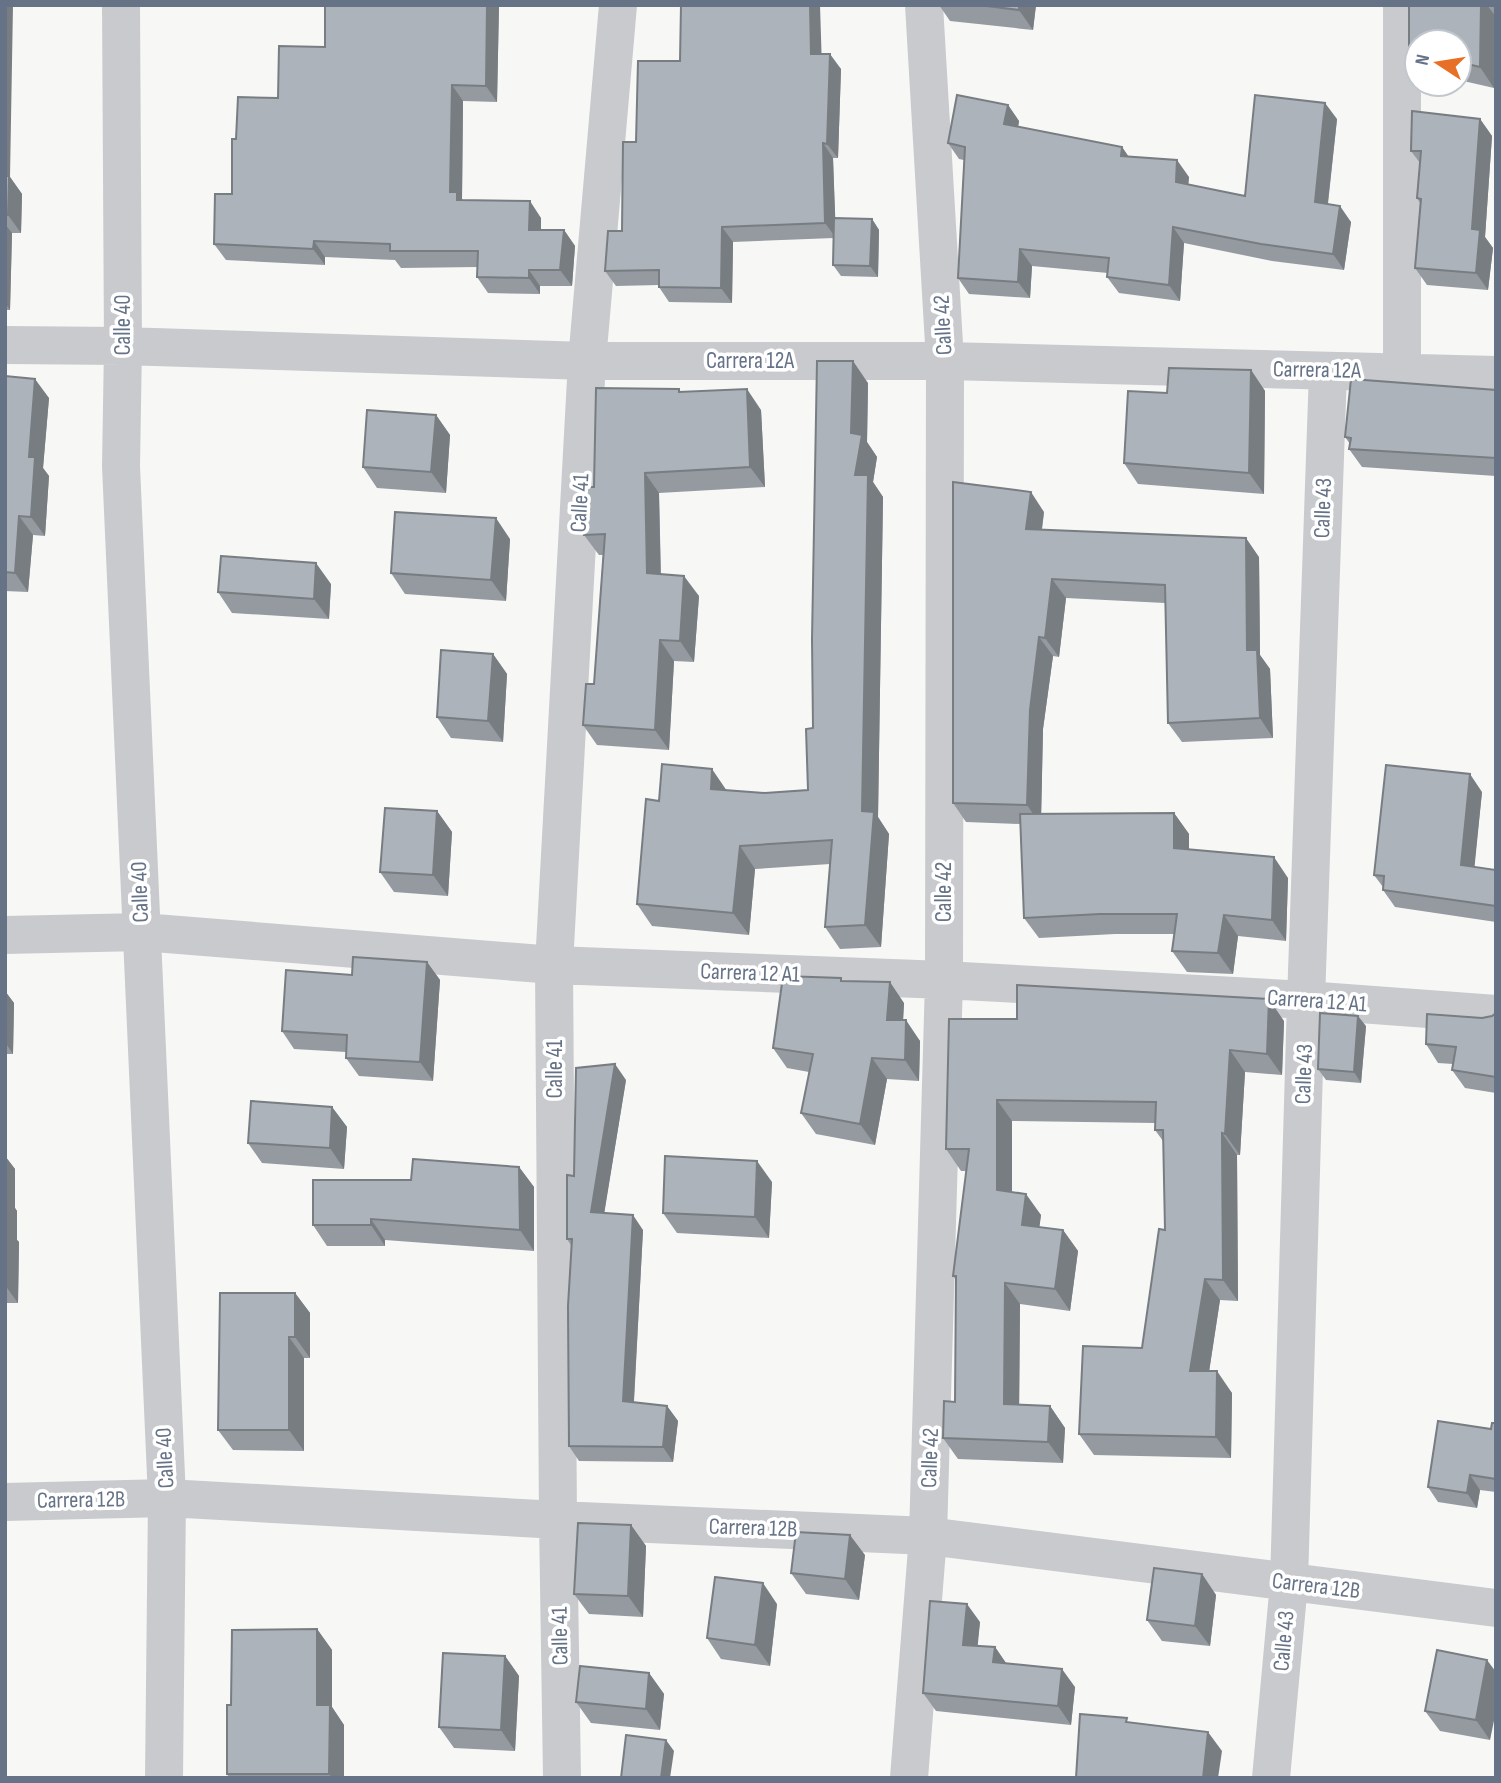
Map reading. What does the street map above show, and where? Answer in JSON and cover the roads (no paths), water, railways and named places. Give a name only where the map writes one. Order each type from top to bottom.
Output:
[{"type":"street","name":"Calle 40","points":[[121,5],[121,466],[167,1498],[164,1778]]},
{"type":"street","name":"Calle 41","points":[[562,1778],[554,965],[587,361],[618,5]]},
{"type":"street","name":"Calle 42","points":[[909,1778],[928,1535],[944,980],[945,361],[924,5]]},
{"type":"street","points":[[1402,5],[1402,372]]},
{"type":"street","name":"Carrera 12A","points":[[5,345],[123,346],[587,361],[945,361],[1496,375]]},
{"type":"street","name":"Calle 43","points":[[1271,1778],[1289,1583],[1328,371]]},
{"type":"street","name":"Carrera 12 A1","points":[[5,935],[142,932],[554,965],[944,980],[1306,1000],[1496,1014]]},
{"type":"street","name":"Carrera 12B","points":[[5,1502],[167,1498],[558,1520],[928,1535],[1496,1608]]}]
